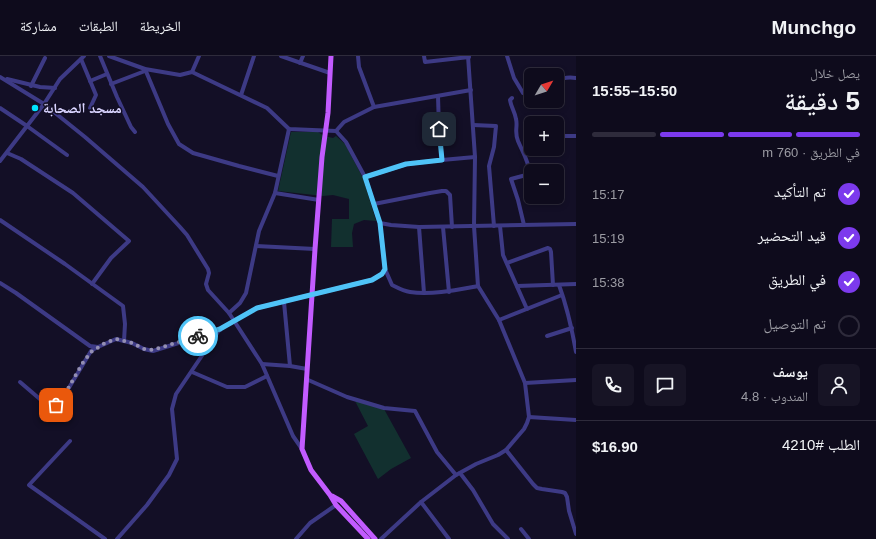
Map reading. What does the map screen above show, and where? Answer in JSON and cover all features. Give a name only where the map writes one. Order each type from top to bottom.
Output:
[{"type":"main road","points":[[331,56],[328,113],[315,249],[302,449],[311,470],[336,505],[368,539]]},
{"type":"main road","points":[[330,495],[341,501],[375,539]]},
{"type":"street","points":[[100,56],[111,84],[131,127],[135,132]]},
{"type":"street","points":[[109,56],[145,70],[180,75],[192,72],[267,108],[289,129],[336,131],[346,142],[365,177],[380,223],[385,269],[392,285],[408,292],[449,292],[478,286]]},
{"type":"street","points":[[192,72],[199,56]]},
{"type":"street","points":[[241,95],[254,56]]},
{"type":"street","points":[[281,56],[330,73]]},
{"type":"street","points":[[300,63],[303,56]]},
{"type":"street","points":[[358,56],[359,67],[374,107]]},
{"type":"street","points":[[382,539],[421,502],[458,474],[506,450],[524,429],[529,417],[525,383],[500,320],[478,286],[474,226],[475,157],[468,56],[424,62],[424,56]]},
{"type":"street","points":[[507,56],[514,78],[524,93]]},
{"type":"street","points":[[0,161],[44,104],[60,79],[84,57],[90,81],[96,95],[90,108]]},
{"type":"street","points":[[31,86],[45,58]]},
{"type":"street","points":[[111,84],[145,70]]},
{"type":"street","points":[[145,70],[168,124],[179,144],[193,153],[278,176]]},
{"type":"street","points":[[90,81],[107,74]]},
{"type":"street","points":[[564,79],[572,77],[576,78]]},
{"type":"street","points":[[1,78],[31,86],[55,88]]},
{"type":"street","points":[[1,78],[44,104],[85,137],[143,187],[180,227],[208,269],[209,273],[206,284],[208,290],[235,321],[262,364],[293,436],[302,449]]},
{"type":"street","points":[[336,131],[344,122],[374,107],[471,90]]},
{"type":"street","points":[[438,96],[442,160]]},
{"type":"street","points":[[512,98],[510,103],[516,118],[516,134],[524,153]]},
{"type":"street","points":[[0,108],[67,155]]},
{"type":"street","points":[[473,125],[496,126],[494,147],[489,166],[494,226]]},
{"type":"street","points":[[229,313],[240,303],[246,293],[258,231],[275,193],[289,129]]},
{"type":"street","points":[[564,136],[576,136]]},
{"type":"street","points":[[7,153],[21,159],[73,193],[129,241],[111,258],[92,284]]},
{"type":"street","points":[[524,225],[511,179],[530,174],[529,165],[525,156]]},
{"type":"street","points":[[365,177],[406,164],[475,157]]},
{"type":"street","points":[[374,204],[446,191],[450,195],[452,227]]},
{"type":"street","points":[[275,193],[319,200]]},
{"type":"street","points":[[0,220],[123,306],[125,324],[124,341]]},
{"type":"street","points":[[380,223],[419,228],[576,224]]},
{"type":"street","points":[[500,226],[503,255],[527,309]]},
{"type":"street","points":[[444,227],[449,292]]},
{"type":"street","points":[[419,228],[424,292]]},
{"type":"street","points":[[256,246],[315,249]]},
{"type":"street","points":[[507,263],[548,248],[551,252],[553,285]]},
{"type":"street","points":[[20,382],[48,406],[56,405],[61,401],[82,364],[91,352],[98,347],[116,339],[132,343],[144,349],[153,350],[220,329],[257,308],[372,280],[382,274],[385,269]]},
{"type":"street","points":[[0,283],[90,346],[98,347]]},
{"type":"street","points":[[517,286],[576,284]]},
{"type":"street","points":[[559,285],[573,330],[576,352]]},
{"type":"street","points":[[500,320],[562,295]]},
{"type":"street","points":[[284,302],[290,366]]},
{"type":"street","points":[[117,539],[147,505],[169,475],[177,459],[172,409],[176,394],[220,329]]},
{"type":"street","points":[[547,336],[573,330]]},
{"type":"street","points":[[262,364],[290,366],[307,370]]},
{"type":"street","points":[[192,372],[227,387],[245,387],[268,376]]},
{"type":"street","points":[[306,379],[347,397],[384,408],[415,411],[437,452],[473,490],[493,524],[508,539]]},
{"type":"street","points":[[525,383],[576,380]]},
{"type":"street","points":[[529,417],[576,420]]},
{"type":"street","points":[[70,441],[29,485],[105,539]]},
{"type":"street","points":[[506,450],[537,488],[562,492],[565,494],[576,534]]},
{"type":"street","points":[[421,502],[448,539]]},
{"type":"street","points":[[296,539],[310,523],[336,505]]},
{"type":"street","points":[[521,530],[528,539]]},
{"type":"green space","points":[[291,132],[318,132],[324,136],[333,138],[336,136],[345,144],[363,178],[376,221],[364,220],[354,224],[352,233],[353,247],[331,247],[332,219],[349,219],[349,199],[333,195],[323,196],[278,191]]},
{"type":"green space","points":[[355,401],[384,409],[411,458],[391,469],[378,479],[354,434],[368,426]]},
{"type":"way so far","points":[[56,405],[61,401],[82,364],[91,352],[105,343],[116,339],[132,343],[144,349],[153,350],[198,336]]},
{"type":"place","name":"مسجد الصحابة","points":[[35,108]]},
{"type":"route","points":[[198,336],[220,329],[257,308],[372,280],[382,274],[385,269],[380,223],[365,177],[406,164],[442,160],[439,129]]}]
